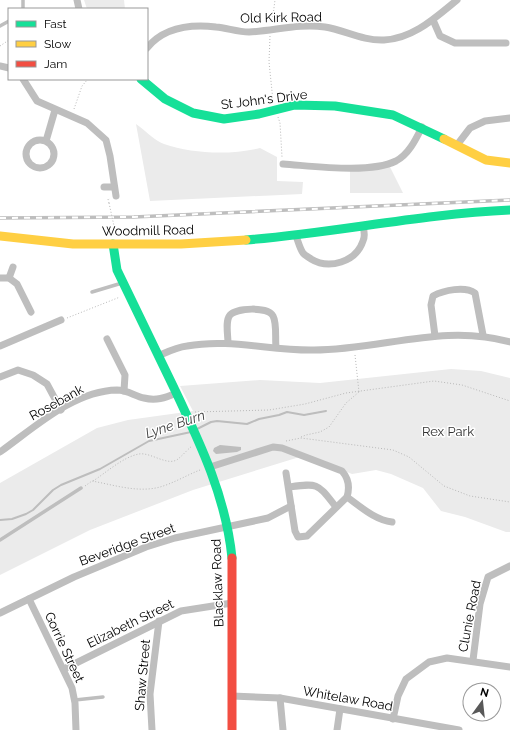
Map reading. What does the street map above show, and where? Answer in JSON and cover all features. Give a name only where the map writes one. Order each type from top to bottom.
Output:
[{"type":"street","name":"Old Kirk Road","points":[[148,47],[156,37],[185,26],[216,26],[248,32],[302,26],[324,27],[360,37],[384,40],[414,32],[433,20],[457,0]]},
{"type":"street","points":[[433,20],[440,36],[454,43],[506,43]]},
{"type":"street","points":[[24,80],[36,101],[87,123],[106,140],[116,196]]},
{"type":"street","name":"St John's Drive","points":[[142,80],[165,99],[193,113],[224,119],[259,114],[274,109],[295,105],[335,106],[394,115],[422,127],[486,160],[510,163]]},
{"type":"street","points":[[46,141],[55,110]]},
{"type":"street","points":[[457,145],[470,128],[485,121],[510,118]]},
{"type":"street","points":[[283,164],[368,168],[392,162],[413,146],[422,127]]},
{"type":"street","points":[[36,140],[46,141],[53,148],[53,158],[46,166],[34,167],[26,158],[27,149],[36,140]]},
{"type":"street","points":[[104,187],[114,186]]},
{"type":"street","name":"Woodmill Road","points":[[0,236],[73,244],[181,244],[296,236],[468,212],[510,210]]},
{"type":"street","points":[[296,236],[304,254],[317,262],[331,264],[344,261],[353,256],[359,249],[364,239],[363,226]]},
{"type":"street","name":"Blacklaw Road","points":[[113,244],[114,258],[123,283],[210,467],[221,498],[228,526],[232,556],[232,730]]},
{"type":"street","points":[[9,278],[13,268]]},
{"type":"street","points":[[0,278],[9,278],[17,284],[31,312]]},
{"type":"street","points":[[435,336],[431,305],[433,296],[440,292],[458,290],[471,290],[476,293],[483,335]]},
{"type":"street","points":[[228,343],[228,320],[231,314],[237,311],[262,309],[269,311],[274,317],[276,347]]},
{"type":"street","points":[[0,346],[60,320]]},
{"type":"street","points":[[158,356],[186,346],[228,343],[313,350],[354,348],[435,336],[483,335],[510,342]]},
{"type":"street","points":[[107,339],[125,375],[124,391]]},
{"type":"street","points":[[0,377],[18,370],[33,374],[47,384],[60,410]]},
{"type":"street","name":"Rosebank","points":[[0,452],[60,410],[84,397],[116,390],[124,391],[144,398],[162,399],[176,393]]},
{"type":"street","points":[[210,467],[266,449],[280,448],[342,471],[346,476],[350,488],[347,497],[307,536],[298,537],[295,531],[286,472]]},
{"type":"street","points":[[289,487],[316,485],[322,488],[336,507]]},
{"type":"street","points":[[347,497],[375,517],[392,522]]},
{"type":"street","name":"Beveridge Street","points":[[0,613],[74,577],[146,547],[175,538],[268,518],[291,506]]},
{"type":"street","name":"Clunie Road","points":[[473,660],[480,604],[488,577],[510,566]]},
{"type":"street","name":"Gorrie Street","points":[[29,599],[72,688],[75,700],[76,730]]},
{"type":"street","name":"Elizabeth Street","points":[[64,669],[181,611],[232,603]]},
{"type":"street","name":"Shaw Street","points":[[152,730],[150,694],[159,621]]},
{"type":"street","points":[[394,719],[401,687],[406,679],[413,672],[437,659],[447,658],[473,660],[510,668]]},
{"type":"street","name":"Whitelaw Road","points":[[232,696],[280,698],[459,730]]},
{"type":"street","points":[[280,698],[283,730]]},
{"type":"street","points":[[337,730],[340,709]]},
{"type":"lane","points":[[92,292],[123,283]]},
{"type":"lane","points":[[0,540],[81,488]]},
{"type":"lane","points":[[75,700],[103,697]]},
{"type":"path","points":[[275,0],[269,62],[274,109],[280,123],[283,164]]},
{"type":"path","points":[[72,117],[82,86],[87,80]]},
{"type":"path","points":[[108,199],[114,226],[113,244]]},
{"type":"path","points":[[60,320],[128,294]]},
{"type":"path","points":[[354,348],[359,392]]},
{"type":"path","points":[[186,414],[269,410],[305,404],[346,392],[359,392],[418,383],[446,382],[510,401]]},
{"type":"path","points":[[280,448],[283,443],[330,427],[346,403],[359,392]]},
{"type":"path","points":[[301,438],[397,452],[409,457],[444,486],[470,496],[510,502]]},
{"type":"path","points":[[81,488],[138,454],[145,454],[164,460],[177,460],[198,440]]},
{"type":"path","points":[[92,481],[136,489],[148,489],[164,486],[210,467]]},
{"type":"green space","points":[[84,0],[124,0],[125,8],[87,8]]},
{"type":"green space","points":[[136,124],[161,143],[187,150],[199,152],[237,152],[260,148],[277,157],[277,181],[303,182],[302,194],[150,201]]},
{"type":"green space","points":[[388,163],[403,193],[350,193],[350,167]]},
{"type":"green space","name":"Rex Park","points":[[451,369],[481,371],[510,378],[510,532],[506,532],[465,517],[441,511],[423,488],[391,474],[376,470],[352,474],[306,455],[193,490],[90,530],[0,575],[0,483],[97,428],[128,420],[193,411],[180,386],[260,380],[320,383]]},
{"type":"shaded area","points":[[220,445],[241,447],[241,450],[237,452],[216,454],[213,451],[214,448]]},
{"type":"waterway","name":"Lyne Burn","points":[[197,429],[211,422],[217,421],[247,424],[259,419],[287,412],[304,415],[326,411]]},
{"type":"waterway","name":"Lyne Burn","points":[[0,520],[12,519],[26,514],[33,510],[53,490],[61,485],[100,469],[149,441],[191,432]]},
{"type":"railway","points":[[0,218],[134,217],[510,200]]},
{"type":"traffic: fast","points":[[142,80],[165,99],[193,113],[224,119],[259,114],[295,105],[335,106],[393,115],[444,139]]},
{"type":"traffic: fast","points":[[246,240],[312,233],[444,215],[510,210]]},
{"type":"traffic: fast","points":[[113,244],[117,270],[184,409],[218,492],[229,535],[232,558]]},
{"type":"traffic: slow","points":[[444,139],[486,160],[510,163]]},
{"type":"traffic: slow","points":[[0,236],[73,244],[181,244],[246,240]]},
{"type":"traffic: jam","points":[[232,558],[232,730]]}]
